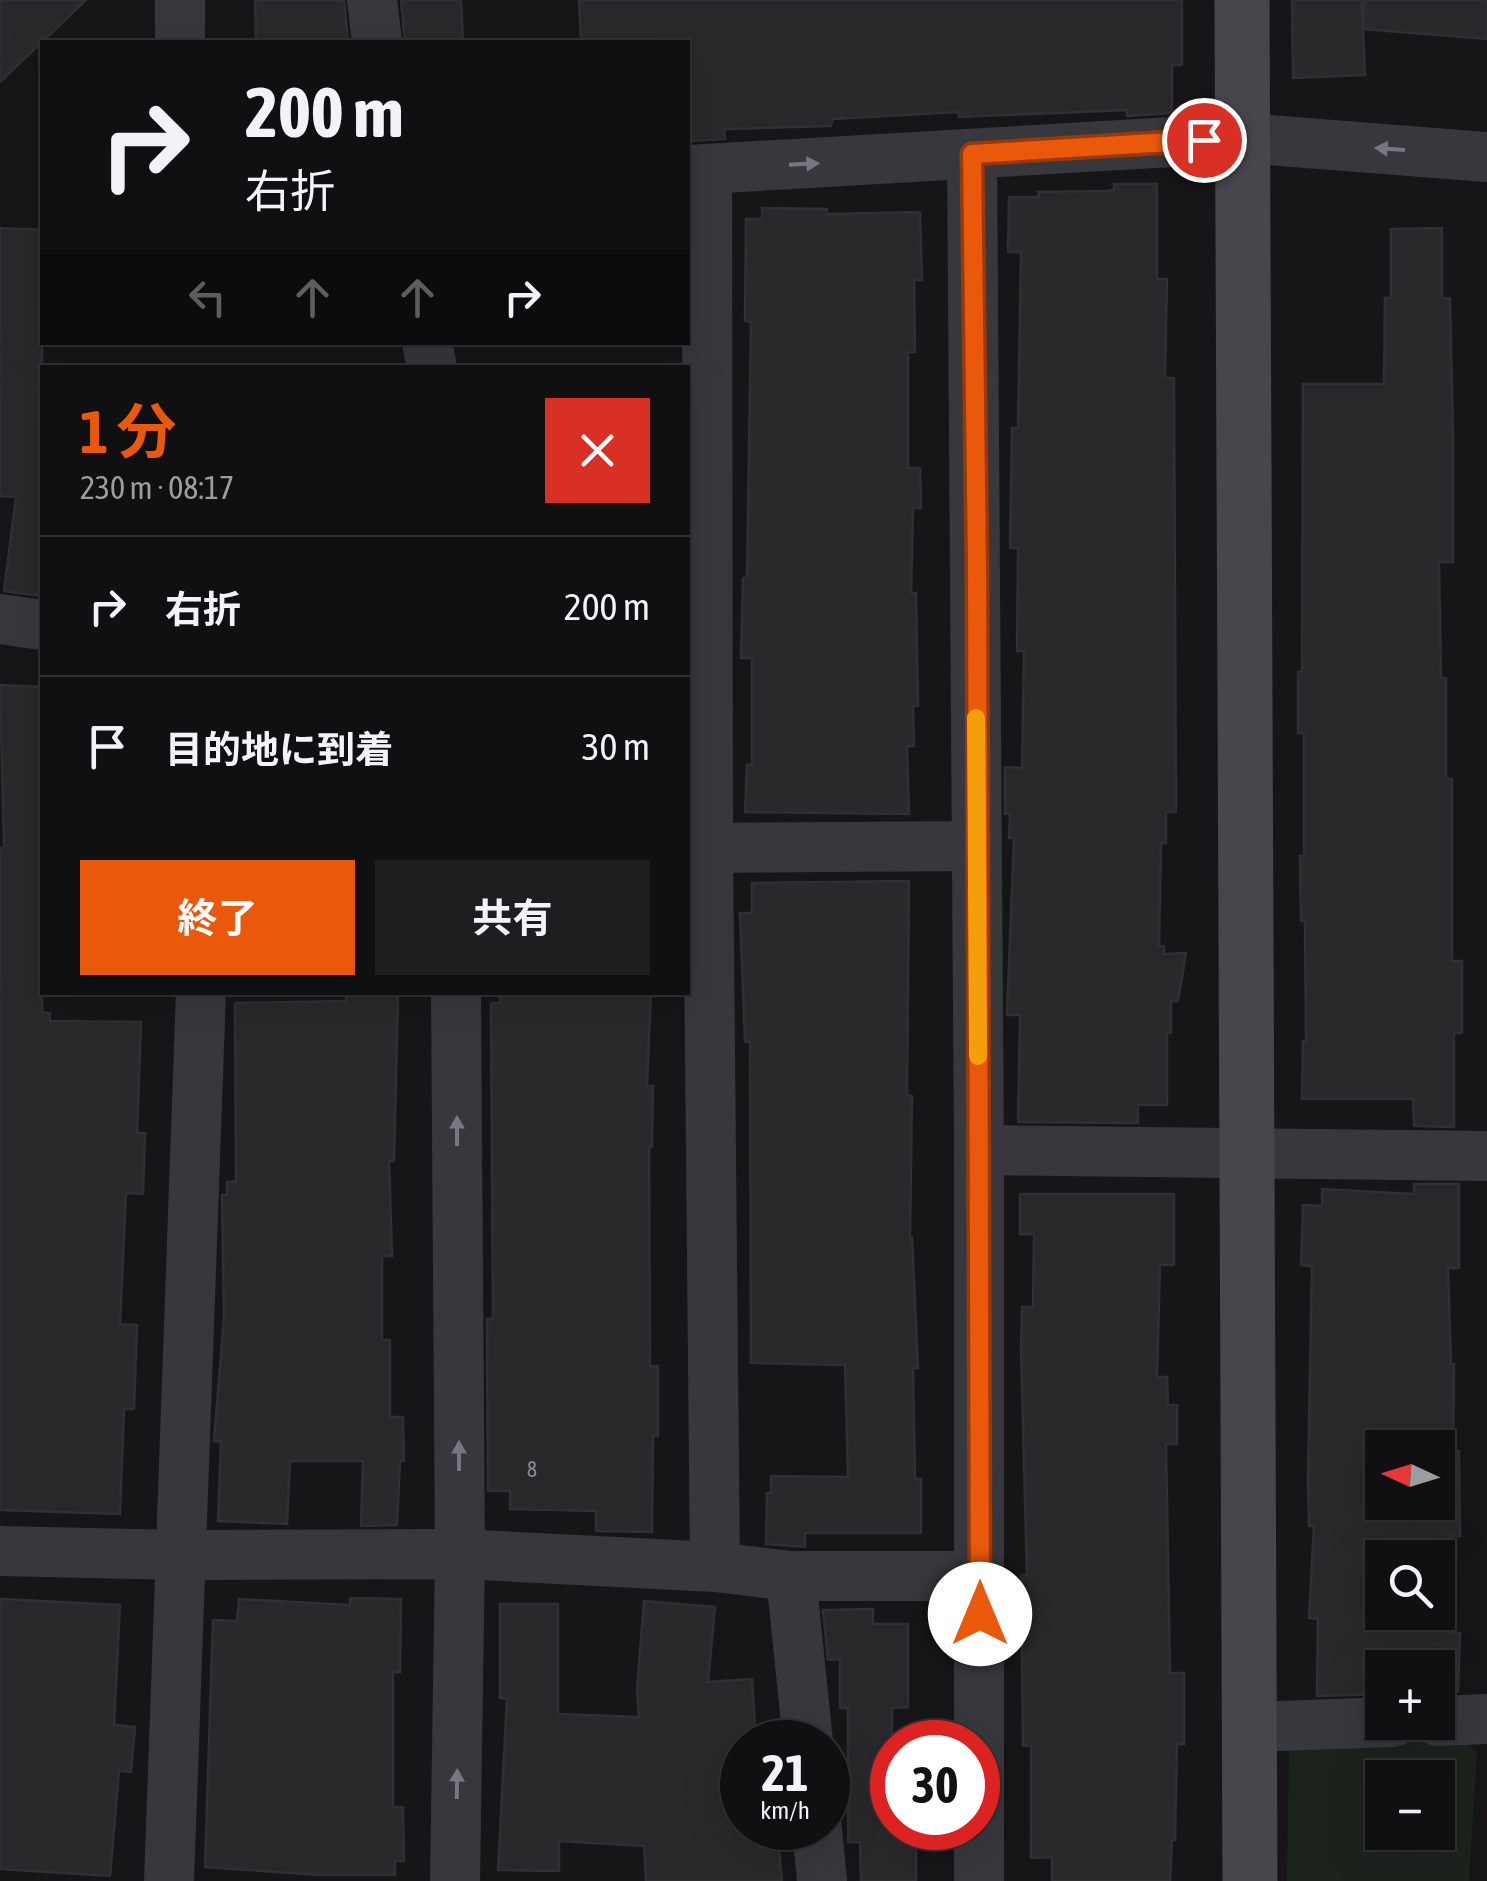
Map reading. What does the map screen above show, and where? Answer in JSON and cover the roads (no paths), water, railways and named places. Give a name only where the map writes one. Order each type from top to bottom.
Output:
[{"type":"street","points":[[180,0],[180,40]]},
{"type":"street","points":[[372,0],[377,40]]},
{"type":"street","points":[[1242,0],[1250,1881]]},
{"type":"street","points":[[715,1567],[698,848],[697,169],[1242,138],[1487,157]]},
{"type":"street","points":[[972,154],[977,568],[979,1881]]},
{"type":"street","points":[[0,619],[40,625]]},
{"type":"street","points":[[698,848],[976,846]]},
{"type":"street","points":[[170,1881],[201,995]]},
{"type":"street","points":[[456,995],[460,1554],[456,1881]]},
{"type":"street","points":[[979,1150],[1487,1156]]},
{"type":"street","points":[[0,1552],[460,1554],[715,1567],[791,1576],[980,1576]]},
{"type":"street","points":[[791,1576],[806,1720]]},
{"type":"street","points":[[1455,1720],[1487,1719]]},
{"type":"street","points":[[1249,1727],[1365,1723]]},
{"type":"street","points":[[819,1850],[822,1881]]}]
